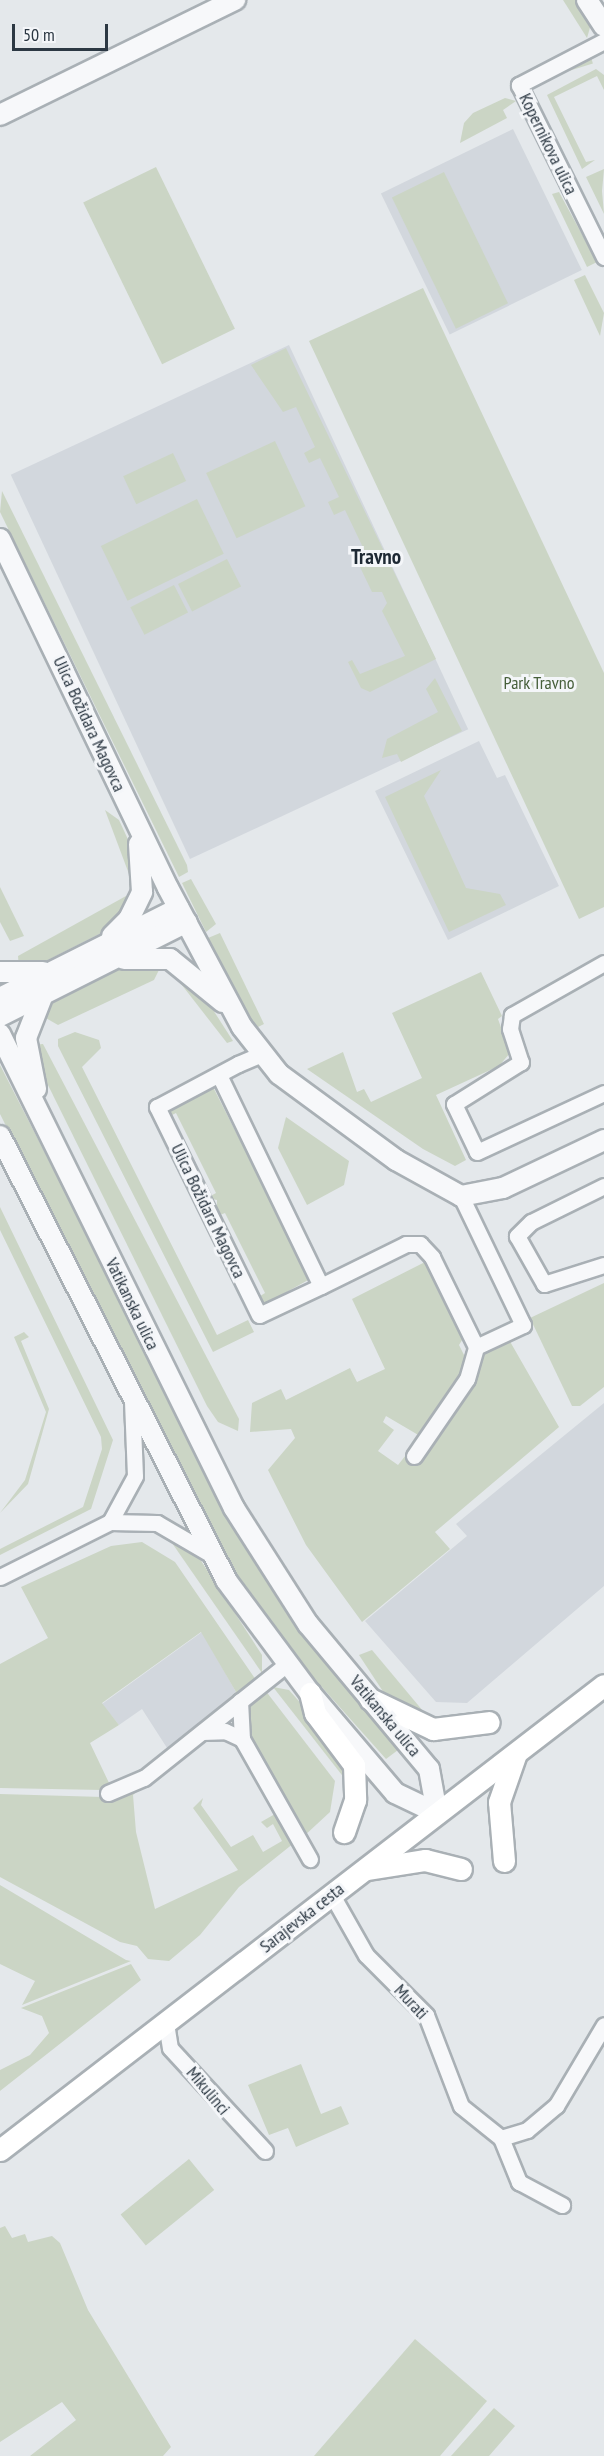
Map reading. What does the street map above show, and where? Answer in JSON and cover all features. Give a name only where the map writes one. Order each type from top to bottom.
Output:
[{"type":"main road","name":"Sarajevska cesta","points":[[0,2150],[604,1685]]},
{"type":"main road","points":[[310,1693],[315,1713],[354,1765],[355,1800],[344,1832]]},
{"type":"main road","points":[[370,1699],[433,1729],[489,1722]]},
{"type":"main road","points":[[504,1861],[500,1802],[516,1753]]},
{"type":"main road","points":[[365,1870],[424,1860],[461,1869]]},
{"type":"street","points":[[0,115],[235,0]]},
{"type":"street","points":[[587,0],[604,26]]},
{"type":"street","name":"Kopernikova ulica","points":[[604,41],[519,85],[604,258]]},
{"type":"street","name":"Ulica Božidara Magovca","points":[[0,539],[136,824],[232,1010],[261,1054],[305,1098],[433,1184],[461,1196]]},
{"type":"street","points":[[107,953],[142,892],[136,824]]},
{"type":"street","points":[[0,1016],[42,997],[107,953],[183,915]]},
{"type":"street","points":[[0,998],[57,969],[107,953],[170,959],[232,1010]]},
{"type":"street","points":[[604,963],[512,1015],[510,1029],[521,1062],[454,1104],[477,1152],[604,1093]]},
{"type":"street","points":[[0,972],[57,969]]},
{"type":"street","points":[[42,997],[26,1038],[44,1124]]},
{"type":"street","name":"Vatikanska ulica","points":[[0,1034],[244,1526],[308,1624],[429,1769],[437,1813]]},
{"type":"street","name":"Ulica Božidara Magovca","points":[[261,1054],[157,1107],[259,1316],[406,1244],[420,1244],[432,1257],[476,1347]]},
{"type":"street","points":[[219,1075],[321,1286]]},
{"type":"street","points":[[0,1136],[210,1554],[287,1664],[395,1793],[437,1813]]},
{"type":"street","points":[[414,1456],[467,1379],[476,1347],[523,1325],[461,1196],[516,1183],[604,1140]]},
{"type":"street","points":[[604,1186],[531,1222],[518,1236],[544,1284],[604,1265]]},
{"type":"street","points":[[110,1522],[135,1476],[132,1401]]},
{"type":"street","points":[[0,1577],[110,1522],[157,1523],[210,1554]]},
{"type":"street","points":[[108,1792],[144,1778],[287,1664]]},
{"type":"street","points":[[240,1701],[242,1739],[310,1859]]},
{"type":"street","points":[[202,1732],[225,1731],[242,1739]]},
{"type":"street","name":"Murati","points":[[332,1895],[366,1955],[426,2015],[461,2106],[501,2138],[519,2182],[562,2205]]},
{"type":"street","name":"Mikulinci","points":[[166,2024],[170,2048],[265,2151]]},
{"type":"street","points":[[501,2138],[527,2130],[556,2106],[604,2025]]},
{"type":"shaded area","points":[[513,129],[582,270],[450,335],[381,193]]},
{"type":"shaded area","points":[[289,345],[468,729],[190,859],[11,475]]},
{"type":"shaded area","points":[[479,741],[497,778],[505,775],[559,886],[448,940],[375,791]]},
{"type":"shaded area","points":[[604,1403],[604,1586],[467,1703],[436,1702],[365,1621],[467,1536],[456,1524]]},
{"type":"shaded area","points":[[202,1632],[236,1692],[169,1751],[142,1709],[119,1725],[102,1704]]},
{"type":"green space","points":[[563,0],[581,0],[591,24],[587,38]]},
{"type":"green space","points":[[590,54],[593,64],[537,81],[535,71]]},
{"type":"green space","points":[[596,69],[604,75],[604,90],[597,76],[554,97],[586,162],[595,160],[582,169],[547,95]]},
{"type":"green space","points":[[505,98],[516,101],[503,110],[507,118],[460,143],[464,123],[473,113]]},
{"type":"green space","points":[[156,167],[235,329],[162,364],[83,203]]},
{"type":"green space","points":[[604,169],[602,191],[604,214],[586,177]]},
{"type":"green space","points":[[444,172],[508,303],[456,329],[392,197]]},
{"type":"green space","points":[[559,192],[597,262],[587,267],[552,194]]},
{"type":"green space","points":[[585,275],[604,313],[600,336],[574,280]]},
{"type":"green space","name":"Park Travno","points":[[423,288],[604,673],[604,907],[579,919],[309,341]]},
{"type":"green space","points":[[286,348],[436,659],[370,692],[361,688],[348,662],[352,660],[360,674],[405,656],[382,611],[387,603],[382,592],[372,592],[359,565],[369,560],[345,510],[334,515],[328,502],[339,497],[320,458],[309,463],[304,453],[315,447],[296,407],[283,412],[251,365]]},
{"type":"green space","points":[[275,441],[305,506],[237,538],[206,473]]},
{"type":"green space","points":[[173,453],[186,481],[136,504],[123,476]]},
{"type":"green space","points":[[2,491],[187,865],[188,872],[179,877],[0,512]]},
{"type":"green space","points":[[197,499],[224,554],[128,601],[101,546]]},
{"type":"green space","points":[[227,559],[241,587],[192,612],[178,584]]},
{"type":"green space","points":[[174,585],[188,613],[144,635],[130,607]]},
{"type":"green space","points":[[435,678],[462,731],[401,762],[397,754],[382,758],[387,739],[438,712],[426,689]]},
{"type":"green space","points":[[441,770],[424,796],[466,888],[500,894],[506,905],[449,932],[385,797]]},
{"type":"green space","points":[[105,810],[119,820],[131,846],[135,890]]},
{"type":"green space","points":[[191,879],[216,924],[206,932],[182,883]]},
{"type":"green space","points":[[0,887],[24,936],[10,941],[0,922]]},
{"type":"green space","points":[[126,896],[132,900],[111,928],[42,963],[19,968],[18,956]]},
{"type":"green space","points":[[220,933],[264,1024],[256,1028],[208,938]]},
{"type":"green space","points":[[162,964],[154,980],[58,1025],[44,1017],[50,1002],[120,967]]},
{"type":"green space","points":[[171,971],[199,988],[233,1041],[227,1043]]},
{"type":"green space","points":[[481,972],[502,1016],[498,1019],[510,1053],[499,1066],[436,1095],[466,1160],[455,1166],[423,1149],[307,1069],[343,1052],[357,1092],[364,1089],[371,1102],[422,1078],[392,1013]]},
{"type":"green space","points":[[75,1032],[99,1040],[101,1048],[82,1067],[217,1335],[248,1320],[254,1332],[213,1352],[58,1046],[58,1039]]},
{"type":"green space","points":[[43,1044],[239,1419],[238,1431],[218,1422],[207,1406],[43,1075],[33,1045]]},
{"type":"green space","points":[[0,1065],[213,1481],[402,1747],[386,1759],[279,1639],[233,1575],[0,1114]]},
{"type":"green space","points":[[212,1085],[310,1279],[265,1304],[257,1298],[265,1293],[225,1213],[217,1216],[217,1200],[207,1198],[216,1193],[176,1113],[168,1117],[166,1108]]},
{"type":"green space","points":[[286,1117],[349,1161],[344,1185],[307,1205],[278,1148]]},
{"type":"green space","points":[[0,1207],[113,1440],[91,1509],[0,1555],[0,1549],[83,1507],[102,1449],[101,1437],[0,1230]]},
{"type":"green space","points":[[427,1261],[464,1337],[459,1345],[469,1365],[422,1433],[481,1350],[508,1338],[559,1427],[435,1532],[450,1549],[362,1622],[306,1545],[268,1470],[295,1438],[291,1429],[250,1432],[252,1403],[281,1389],[286,1400],[350,1368],[357,1382],[385,1369],[352,1299]],"holes":[[[386,1416],[420,1436],[398,1465],[378,1451],[394,1430],[383,1422]]]},
{"type":"green space","points":[[604,1283],[604,1387],[580,1406],[572,1406],[530,1318]]},
{"type":"green space","points":[[24,1332],[29,1337],[21,1341],[49,1409],[28,1484],[0,1513],[25,1480],[46,1412],[14,1337]]},
{"type":"green space","points":[[163,1530],[198,1556],[262,1655],[262,1673]]},
{"type":"green space","points":[[142,1542],[175,1562],[256,1680],[205,1720],[236,1692],[201,1632],[102,1703],[119,1725],[90,1743],[110,1785],[103,1790],[0,1788],[0,1664],[48,1638],[21,1587],[111,1546]]},
{"type":"green space","points":[[372,1650],[426,1716],[386,1696],[359,1655]]},
{"type":"green space","points":[[273,1687],[289,1690],[335,1742],[343,1753],[345,1779]]},
{"type":"green space","points":[[265,1690],[335,1781],[330,1812],[303,1837],[264,1769],[243,1714]]},
{"type":"green space","points":[[163,1770],[133,1795],[136,1832],[155,1909],[238,1870],[193,1808],[203,1798],[201,1805],[231,1847],[253,1835],[263,1852],[282,1841],[273,1824],[267,1828],[261,1822],[275,1814],[294,1843],[239,1887],[200,1935],[169,1961],[148,1959],[137,1946],[120,1942],[0,1877],[0,1794],[103,1797]]},
{"type":"green space","points":[[0,1885],[131,1961],[22,2005],[35,1981],[0,1964]]},
{"type":"green space","points":[[131,1964],[141,1980],[0,2091],[0,2070],[30,2055],[49,2033],[42,2016],[21,2008]]},
{"type":"green space","points":[[301,2064],[321,2114],[341,2106],[349,2124],[296,2147],[288,2128],[269,2135],[248,2085]]},
{"type":"green space","points":[[189,2159],[214,2190],[146,2245],[121,2214]]},
{"type":"green space","points":[[5,2226],[12,2238],[25,2234],[28,2242],[52,2236],[60,2243],[88,2310],[171,2447],[163,2456],[30,2456],[76,2420],[62,2402],[0,2442],[0,2228]]},
{"type":"green space","points":[[415,2339],[487,2401],[440,2456],[314,2456]]},
{"type":"green space","points":[[494,2408],[515,2426],[489,2456],[451,2456]]},
{"type":"district","name":"Travno","points":[[376,557]]}]
